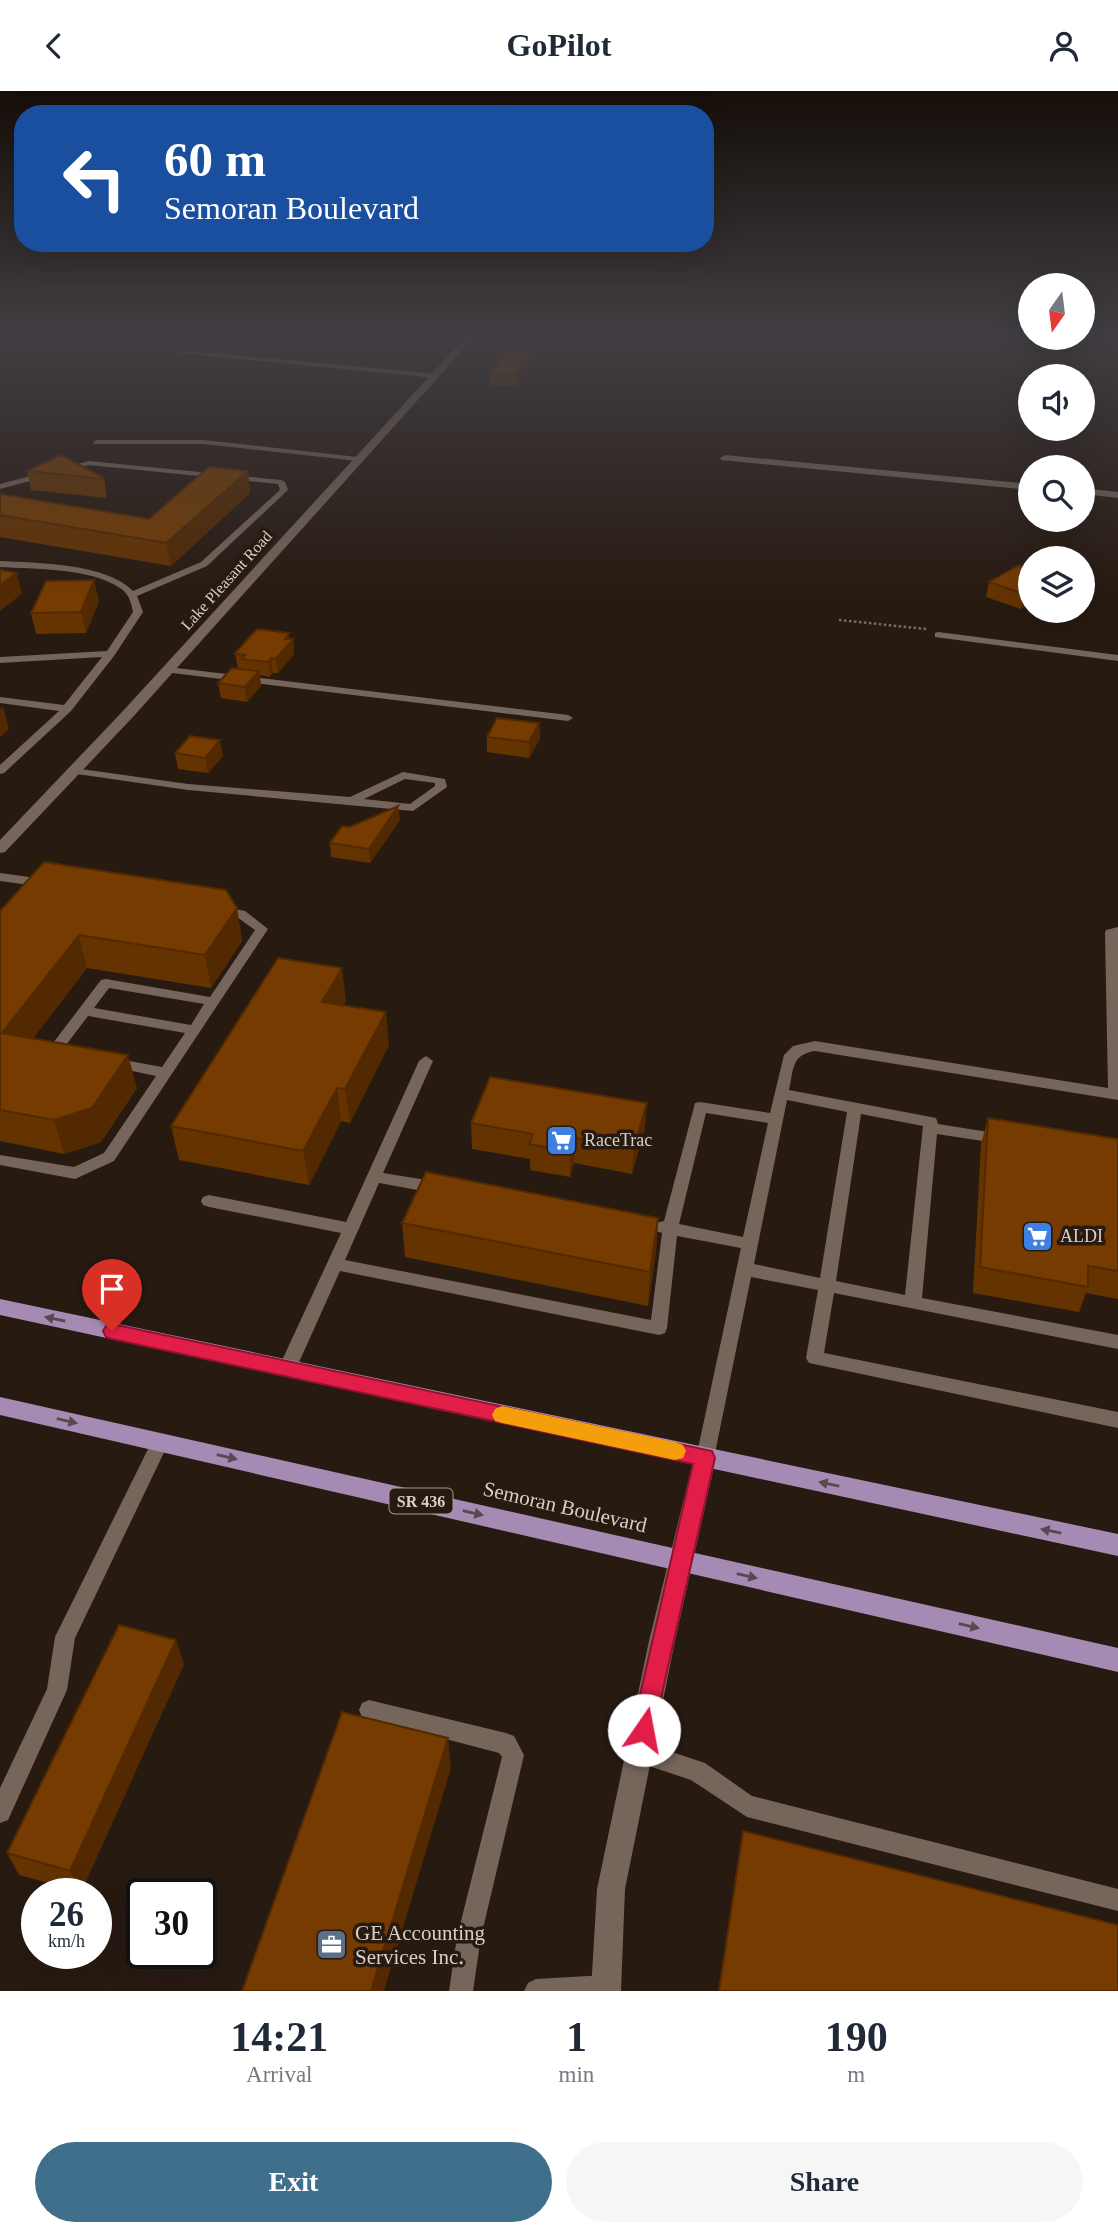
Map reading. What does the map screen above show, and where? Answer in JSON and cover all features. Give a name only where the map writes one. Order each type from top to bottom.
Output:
[{"type":"main road","points":[[0,1307],[1118,1545]]},
{"type":"main road","name":"Semoran Boulevard","points":[[0,1406],[1118,1660]]},
{"type":"street","name":"Lake Pleasant Road","points":[[0,849],[168,670],[394,421]]},
{"type":"street","points":[[725,458],[1018,486]]},
{"type":"street","points":[[1095,492],[1118,495]]},
{"type":"street","points":[[606,1989],[611,1889],[705,1458]]},
{"type":"lane","points":[[97,442],[204,442],[358,459]]},
{"type":"lane","points":[[0,487],[89,463],[281,482],[285,490],[204,564],[133,594]]},
{"type":"lane","points":[[0,564],[48,568],[114,579],[133,594],[138,611],[110,655],[67,709],[0,771]]},
{"type":"lane","points":[[938,635],[1118,658]]},
{"type":"lane","points":[[0,660],[110,655]]},
{"type":"lane","points":[[168,670],[568,718]]},
{"type":"lane","points":[[0,699],[67,709]]},
{"type":"lane","points":[[74,771],[188,787],[413,808],[441,787],[441,781],[403,775],[352,801]]},
{"type":"lane","points":[[0,877],[29,886],[60,885]]},
{"type":"lane","points":[[0,1160],[75,1173],[109,1157],[262,929],[241,914],[203,908]]},
{"type":"lane","points":[[705,1458],[789,1058],[798,1049],[815,1046],[1117,1095],[1115,952],[1111,933],[1118,931]]},
{"type":"lane","points":[[79,1056],[54,1051],[106,983],[215,1002]]},
{"type":"lane","points":[[85,1011],[196,1030]]},
{"type":"lane","points":[[104,1061],[167,1073]]},
{"type":"lane","points":[[287,1369],[426,1061]]},
{"type":"lane","points":[[782,1094],[931,1122],[913,1303]]},
{"type":"lane","points":[[335,1264],[659,1328],[670,1229],[700,1107],[776,1119]]},
{"type":"lane","points":[[855,1108],[815,1358],[1118,1420]]},
{"type":"lane","points":[[930,1128],[1023,1143]]},
{"type":"lane","points":[[374,1177],[455,1191]]},
{"type":"lane","points":[[209,1201],[350,1229]]},
{"type":"lane","points":[[643,1224],[750,1244]]},
{"type":"lane","points":[[745,1269],[1118,1342]]},
{"type":"lane","points":[[0,1812],[57,1690],[65,1637],[160,1443]]},
{"type":"lane","points":[[369,1710],[506,1744],[513,1755],[469,1937],[461,1991]]},
{"type":"lane","points":[[639,1752],[697,1771],[747,1806],[1118,1900]]},
{"type":"lane","points":[[536,1991],[606,1989]]},
{"type":"building","points":[[61,455],[104,478],[104,479],[27,471]]},
{"type":"building","points":[[209,467],[248,471],[166,543],[0,515],[0,494],[149,519]]},
{"type":"building","points":[[1018,566],[1018,592],[989,582]]},
{"type":"building","points":[[0,570],[17,573],[0,585]]},
{"type":"building","points":[[94,580],[81,612],[31,613],[46,581]]},
{"type":"building","points":[[257,629],[289,633],[285,639],[293,639],[276,659],[271,658],[268,662],[241,659],[245,655],[235,653]]},
{"type":"building","points":[[232,668],[259,671],[245,687],[218,683]]},
{"type":"building","points":[[497,718],[539,723],[529,742],[487,737]]},
{"type":"building","points":[[190,736],[220,740],[205,758],[175,753]]},
{"type":"building","points":[[398,806],[369,849],[330,843],[342,826],[350,827]]},
{"type":"building","points":[[44,862],[226,890],[237,908],[205,955],[79,935],[2,1033],[128,1055],[92,1108],[54,1120],[0,1110],[0,911]]},
{"type":"building","points":[[278,958],[342,968],[322,1002],[386,1012],[345,1089],[337,1088],[303,1151],[171,1126]]},
{"type":"building","points":[[490,1077],[647,1103],[634,1148],[575,1138],[570,1152],[529,1144],[533,1134],[471,1123]]},
{"type":"building","points":[[988,1118],[1118,1139],[1118,1271],[1088,1266],[1088,1287],[980,1267]]},
{"type":"building","points":[[426,1172],[658,1218],[650,1272],[402,1223]]},
{"type":"building","points":[[119,1625],[176,1640],[70,1871],[7,1853]]},
{"type":"building","points":[[342,1712],[448,1738],[371,1991],[242,1991]]},
{"type":"building","points":[[743,1831],[1118,1925],[1118,1991],[719,1991]]},
{"type":"slow traffic","points":[[502,1415],[675,1451]]},
{"type":"place","name":"RaceTrac","points":[[561,1140]]},
{"type":"place","name":"ALDI","points":[[1037,1236]]},
{"type":"place","name":"GE Accounting Services Inc.","points":[[332,1945]]},
{"type":"route","points":[[112,1331],[705,1458],[644,1730]]}]
